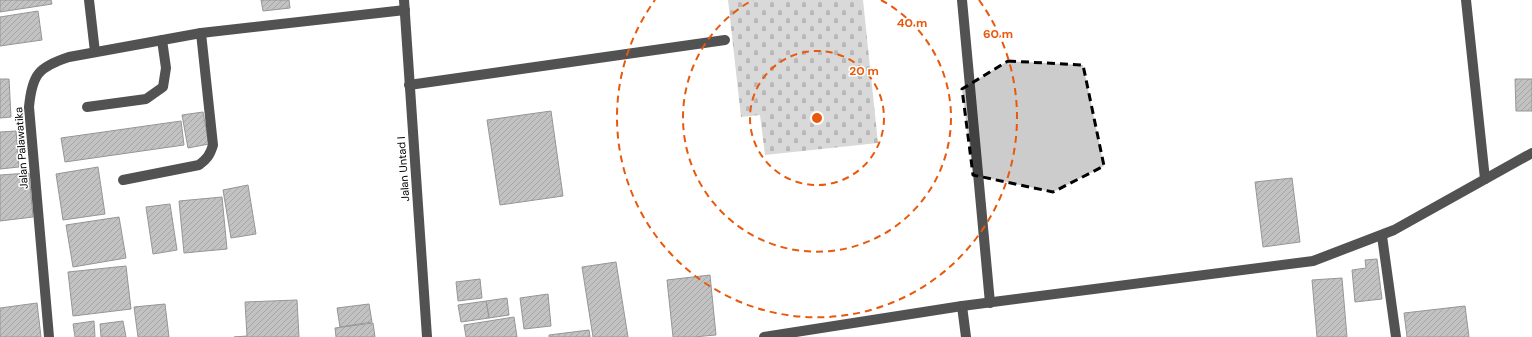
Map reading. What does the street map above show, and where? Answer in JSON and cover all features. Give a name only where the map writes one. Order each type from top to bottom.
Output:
[{"type":"street","points":[[89,0],[95,52]]},
{"type":"street","points":[[962,0],[990,303]]},
{"type":"street","points":[[1466,0],[1485,179]]},
{"type":"street","name":"Jalan Palawatika","points":[[49,337],[29,107],[31,90],[39,71],[55,61],[95,52],[201,34],[404,5]]},
{"type":"street","name":"Jalan Untad I","points":[[404,5],[427,337]]},
{"type":"street","points":[[123,180],[199,165],[211,154],[213,145],[201,34]]},
{"type":"street","points":[[87,107],[146,99],[164,87],[166,68],[162,40]]},
{"type":"street","points":[[409,85],[725,40]]},
{"type":"street","points":[[764,337],[962,306],[1314,261],[1382,236],[1532,152]]},
{"type":"street","points":[[1382,236],[1396,337]]},
{"type":"street","points":[[962,306],[966,337]]},
{"type":"highlighted area","points":[[1008,61],[1083,65],[1104,166],[1053,192],[973,175],[962,89]]},
{"type":"green space","points":[[728,0],[863,0],[878,143],[765,155],[760,115],[741,117]]},
{"type":"building","points":[[0,0],[51,0],[52,4],[0,12]]},
{"type":"building","points":[[261,0],[289,0],[290,8],[263,11]]},
{"type":"building","points":[[38,11],[42,40],[0,46],[0,17]]},
{"type":"building","points":[[0,79],[9,79],[11,117],[0,118]]},
{"type":"building","points":[[1515,79],[1532,79],[1532,111],[1516,111]]},
{"type":"building","points":[[551,111],[563,196],[500,205],[487,120]]},
{"type":"building","points":[[203,112],[209,144],[188,148],[182,115]]},
{"type":"building","points":[[181,121],[184,145],[65,162],[61,138]]},
{"type":"building","points":[[16,131],[19,167],[0,169],[0,132]]},
{"type":"building","points":[[98,167],[105,214],[63,220],[56,174]]},
{"type":"building","points":[[29,173],[33,217],[0,221],[0,175]]},
{"type":"building","points":[[1292,178],[1300,242],[1263,247],[1255,182]]},
{"type":"building","points":[[248,185],[256,234],[231,238],[223,190]]},
{"type":"building","points":[[222,197],[227,249],[184,253],[179,201]]},
{"type":"building","points":[[170,204],[177,250],[153,254],[146,207]]},
{"type":"building","points":[[119,217],[126,258],[73,267],[66,225]]},
{"type":"building","points":[[1377,259],[1382,299],[1355,302],[1352,270],[1366,268],[1365,260]]},
{"type":"building","points":[[616,262],[628,337],[593,337],[582,267]]},
{"type":"building","points":[[126,266],[131,309],[73,316],[68,272]]},
{"type":"building","points":[[710,275],[716,335],[673,337],[667,280]]},
{"type":"building","points":[[1342,278],[1347,337],[1317,337],[1312,280]]},
{"type":"building","points":[[480,279],[482,298],[458,301],[456,282]]},
{"type":"building","points":[[548,294],[551,326],[524,329],[520,298]]},
{"type":"building","points":[[507,298],[509,315],[489,318],[486,301]]},
{"type":"building","points":[[297,300],[299,337],[234,337],[247,336],[245,302]]},
{"type":"building","points":[[486,301],[489,318],[461,322],[458,305]]},
{"type":"building","points":[[37,303],[41,337],[0,337],[0,308]]},
{"type":"building","points":[[165,304],[169,337],[138,337],[134,307]]},
{"type":"building","points":[[369,304],[372,322],[340,327],[337,308]]},
{"type":"building","points":[[1465,306],[1469,337],[1407,337],[1404,313]]},
{"type":"building","points":[[514,317],[517,337],[466,337],[464,325]]},
{"type":"building","points":[[94,321],[95,337],[75,337],[73,324]]},
{"type":"building","points":[[123,321],[126,337],[101,337],[100,324]]},
{"type":"building","points":[[373,323],[375,337],[336,337],[335,328]]},
{"type":"building","points":[[589,330],[590,337],[549,337],[549,335]]}]
